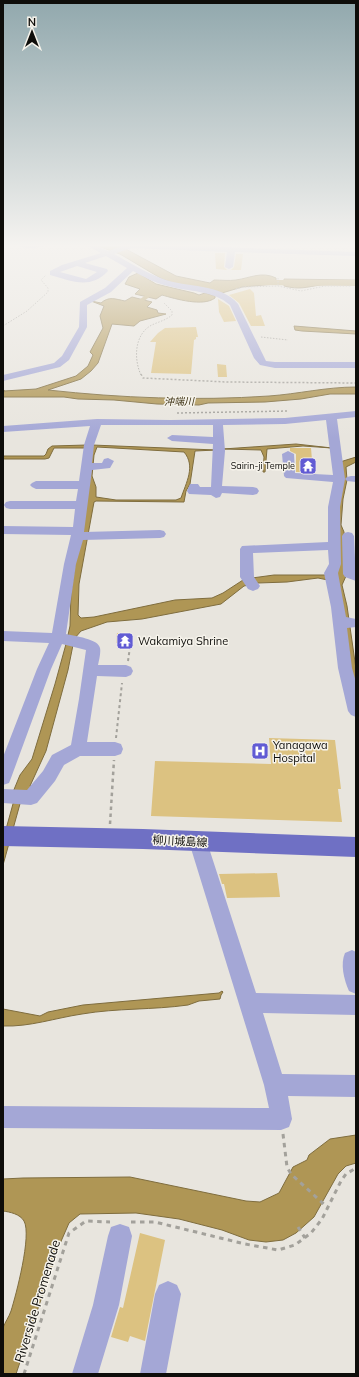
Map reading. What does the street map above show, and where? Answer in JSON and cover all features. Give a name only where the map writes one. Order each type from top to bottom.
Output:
[{"type":"main road","name":"柳川城島線","points":[[3,836],[143,839],[356,848]]},
{"type":"street","points":[[3,378],[57,365],[66,358],[83,327],[84,309]]},
{"type":"street","points":[[236,309],[261,361],[269,365],[356,365]]},
{"type":"street","points":[[3,429],[97,422],[218,423],[285,421],[356,414]]},
{"type":"street","points":[[331,417],[349,479],[334,507],[353,575]]},
{"type":"street","points":[[3,778],[7,749],[44,669],[66,640],[70,564],[81,535],[83,485],[89,467],[89,447],[97,422]]},
{"type":"street","points":[[216,490],[219,447],[218,423]]},
{"type":"street","points":[[172,438],[219,447]]},
{"type":"street","points":[[288,454],[290,476],[349,479]]},
{"type":"street","points":[[89,467],[106,466],[108,461]]},
{"type":"street","points":[[36,485],[83,485]]},
{"type":"street","points":[[194,486],[193,491],[253,491]]},
{"type":"street","points":[[10,505],[81,505]]},
{"type":"street","points":[[3,530],[81,535],[160,534]]},
{"type":"street","points":[[253,586],[247,576],[246,549],[283,547],[342,538]]},
{"type":"street","points":[[342,538],[334,564],[332,577],[345,623],[356,711]]},
{"type":"street","points":[[3,636],[66,640],[89,645],[93,648],[78,749]]},
{"type":"street","points":[[90,670],[126,671]]},
{"type":"street","points":[[3,796],[31,798],[49,776],[58,760],[78,749],[115,749]]},
{"type":"street","points":[[3,1117],[281,1119],[275,1085],[198,842]]},
{"type":"street","points":[[352,960],[356,984]]},
{"type":"street","points":[[250,1003],[356,1005]]},
{"type":"street","points":[[275,1085],[356,1086]]},
{"type":"street","points":[[85,1374],[106,1304],[120,1227]]},
{"type":"street","points":[[153,1374],[168,1294]]},
{"type":"path","points":[[3,326],[16,320],[30,309]]},
{"type":"path","points":[[170,309],[172,315],[166,321],[150,325],[144,330],[137,347],[139,372],[143,378],[227,382],[356,382]]},
{"type":"path","points":[[248,336],[288,340]]},
{"type":"path","points":[[281,1119],[287,1167],[291,1174],[328,1208]]},
{"type":"path","name":"Riverside Promenade","points":[[24,1374],[69,1233],[86,1221],[120,1227],[155,1222],[245,1244],[278,1250],[295,1245],[315,1229],[328,1208],[341,1181],[346,1174],[356,1168]]},
{"type":"path","points":[[298,1228],[305,1238]]},
{"type":"water","name":"沖端川","points":[[103,309],[155,309],[157,310],[158,313],[166,314],[140,321],[134,326],[112,324],[98,363],[91,371],[81,379],[48,390],[131,397],[242,398],[356,387],[356,394],[330,394],[301,399],[265,402],[208,403],[199,405],[157,404],[64,397],[3,397],[4,390],[36,389],[76,376],[88,366],[93,355],[90,352],[103,328],[100,316]]},
{"type":"water","points":[[294,326],[356,331],[356,334],[302,331],[295,330]]},
{"type":"water","points":[[296,444],[332,448],[303,446],[267,449],[265,472],[263,472],[264,457],[261,450],[223,449]]},
{"type":"water","points":[[87,445],[86,448],[54,448],[49,458],[45,459],[3,459],[4,456],[44,456],[48,449],[52,446]]},
{"type":"water","points":[[92,445],[216,450],[195,451],[190,484],[186,491],[184,502],[94,502],[79,584],[78,615],[81,618],[94,617],[175,600],[212,598],[243,580],[252,578],[274,575],[327,575],[328,580],[318,578],[287,582],[258,583],[244,586],[221,604],[142,619],[107,622],[81,631],[74,639],[68,670],[46,751],[30,786],[35,789],[23,793],[3,865],[3,840],[16,793],[13,792],[20,775],[32,759],[55,684],[70,626],[71,592]],"holes":[[[97,447],[184,452],[188,457],[190,469],[181,498],[176,500],[116,500],[96,497],[96,487],[92,476],[94,455]]]},
{"type":"water","points":[[356,457],[356,462],[346,467],[347,480],[343,499],[341,525],[344,532],[346,576],[342,585],[347,606],[356,669],[356,696],[336,583],[340,462]]},
{"type":"water","points":[[222,991],[223,992],[220,999],[199,1001],[188,1005],[95,1012],[33,1024],[3,1026],[3,1009],[40,1016],[48,1012],[83,1005],[219,993]]},
{"type":"water","points":[[356,1135],[356,1163],[346,1166],[338,1174],[314,1217],[296,1233],[283,1240],[266,1242],[249,1240],[222,1230],[179,1219],[136,1213],[80,1214],[69,1223],[59,1246],[16,1374],[3,1374],[2,1333],[11,1311],[16,1292],[25,1251],[26,1228],[24,1221],[20,1217],[3,1211],[3,1179],[130,1177],[246,1201],[260,1202],[279,1193],[293,1167],[307,1160],[309,1155],[330,1139]]},
{"type":"building","points":[[219,309],[231,309],[236,321],[224,322]]},
{"type":"building","points":[[242,309],[255,309],[256,316],[261,315],[265,326],[251,326]]},
{"type":"building","points":[[196,327],[198,337],[194,340],[191,374],[151,373],[156,342],[150,342],[158,333],[165,328]]},
{"type":"building","points":[[217,364],[226,365],[227,377],[218,377]]},
{"type":"building","points":[[290,448],[311,448],[313,472],[296,472],[296,454],[290,451]]},
{"type":"building","points":[[117,633],[131,633],[130,643],[116,643]]},
{"type":"building","points":[[269,738],[335,740],[341,789],[338,789],[342,822],[151,816],[155,761],[271,764]]},
{"type":"building","points":[[277,873],[280,897],[227,898],[224,884],[222,884],[219,874]]},
{"type":"building","points":[[140,1233],[165,1240],[145,1341],[130,1336],[128,1342],[111,1337],[120,1307],[123,1308]]},
{"type":"place","name":"Sairin-ji Temple","points":[[308,466]]},
{"type":"place","name":"Wakamiya Shrine","points":[[125,641]]},
{"type":"place","name":"Yanagawa Hospital","points":[[260,751]]}]
